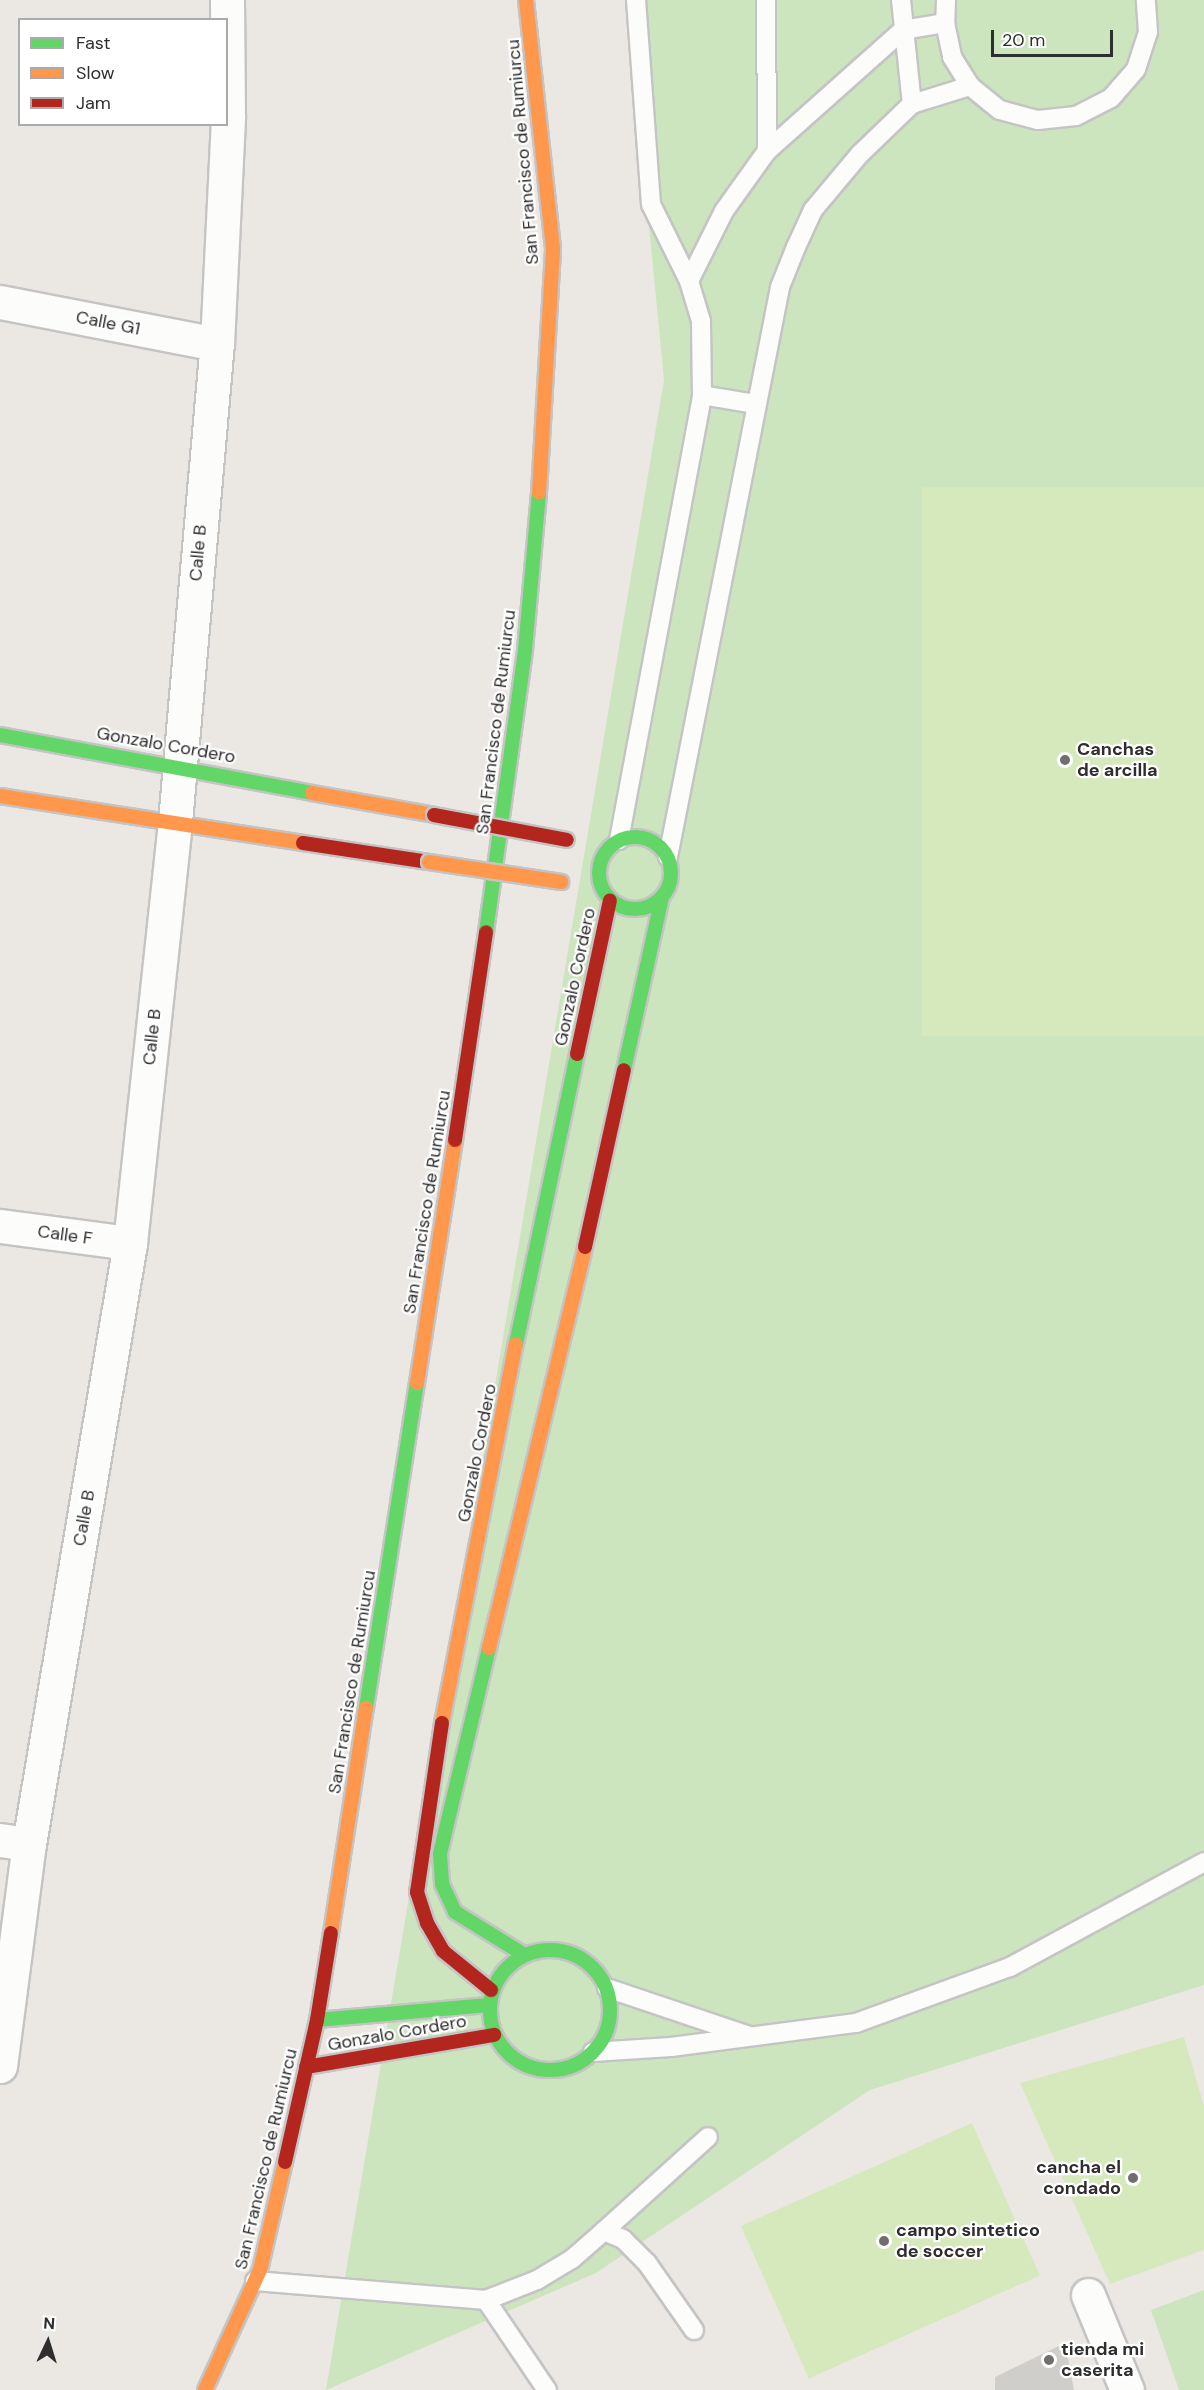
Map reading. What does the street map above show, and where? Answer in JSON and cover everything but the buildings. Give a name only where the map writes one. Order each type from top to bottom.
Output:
[{"type":"street","name":"Calle B","points":[[227,0],[227,18]]},
{"type":"street","name":"San Francisco de Rumiurcu","points":[[205,2390],[255,2281],[316,2020],[472,1031],[525,650],[543,453],[553,250],[526,0]]},
{"type":"street","name":"Calle B","points":[[0,2066],[15,1842],[130,1243],[175,822],[217,344],[227,126]]},
{"type":"street","name":"Calle G1","points":[[0,302],[217,344]]},
{"type":"street","name":"Gonzalo Cordero","points":[[0,735],[179,765],[577,842],[613,844]]},
{"type":"street","name":"Gonzalo Cordero","points":[[0,796],[561,882],[606,894],[435,1761],[417,1892],[427,1923],[443,1951],[491,1990]]},
{"type":"street","points":[[523,1954],[455,1912],[442,1884],[440,1854],[585,1246],[662,897],[672,871],[668,857],[648,838],[613,844],[599,868],[606,894],[636,910],[662,897]]},
{"type":"street","name":"Calle F","points":[[0,1226],[130,1243]]},
{"type":"street","points":[[537,1237],[585,1246]]},
{"type":"street","points":[[547,1948],[572,1953],[593,1966],[607,1988],[611,2010],[606,2033],[593,2052],[574,2065],[551,2070],[528,2066],[508,2054],[494,2035],[488,2005],[491,1990],[523,1954],[547,1948]]},
{"type":"street","name":"Gonzalo Cordero","points":[[316,2020],[488,2005]]},
{"type":"street","name":"Gonzalo Cordero","points":[[306,2067],[494,2035]]},
{"type":"street","points":[[1088,2295],[1127,2390]]},
{"type":"lane","points":[[613,844],[702,395],[701,321],[689,282],[651,204],[636,0]]},
{"type":"lane","points":[[766,0],[767,150]]},
{"type":"lane","points":[[902,0],[903,30],[912,104]]},
{"type":"lane","points":[[946,0],[945,23],[952,57],[970,86],[1000,110],[1038,120],[1076,116],[1111,98],[1136,69],[1148,32],[1146,0]]},
{"type":"lane","points":[[689,282],[724,211],[767,150],[903,30],[945,23]]},
{"type":"lane","points":[[668,857],[780,287],[813,210],[861,154],[912,104],[970,86]]},
{"type":"lane","points":[[702,395],[756,404]]},
{"type":"lane","points":[[593,2052],[752,2037],[856,2023],[1010,1967],[1204,1862]]},
{"type":"lane","points":[[607,1988],[752,2037]]},
{"type":"lane","points":[[255,2281],[486,2300],[537,2280],[572,2259],[708,2137]]},
{"type":"lane","points":[[604,2231],[623,2239],[647,2263],[694,2330]]},
{"type":"lane","points":[[486,2300],[547,2390]]},
{"type":"green space","points":[[627,0],[1204,0],[1204,1985],[870,2090],[596,2273],[326,2390],[664,380]]},
{"type":"green space","name":"Canchas de arcilla","points":[[922,487],[1204,487],[1204,1036],[922,1036]]},
{"type":"green space","name":"cancha el condado","points":[[1184,2037],[1204,2106],[1204,2250],[1110,2284],[1020,2083]]},
{"type":"green space","name":"campo sintetico de soccer","points":[[972,2123],[1040,2276],[809,2378],[741,2226]]},
{"type":"green space","points":[[1204,2290],[1204,2390],[1179,2390],[1151,2310]]},
{"type":"traffic: fast","points":[[486,932],[525,650],[539,493]]},
{"type":"traffic: fast","points":[[0,735],[312,793]]},
{"type":"traffic: fast","points":[[635,837],[649,840],[661,847],[668,859],[671,873],[668,887],[661,899],[649,906],[635,909],[621,906],[609,899],[602,887],[599,873],[602,859],[609,847],[621,840],[635,837]]},
{"type":"traffic: fast","points":[[624,1070],[662,897]]},
{"type":"traffic: fast","points":[[516,1344],[577,1054]]},
{"type":"traffic: fast","points":[[366,1708],[417,1383]]},
{"type":"traffic: fast","points":[[489,1648],[440,1854],[442,1884],[455,1912],[523,1954]]},
{"type":"traffic: fast","points":[[550,1950],[573,1955],[592,1968],[605,1987],[610,2010],[605,2033],[592,2052],[573,2065],[550,2070],[527,2065],[508,2052],[495,2033],[490,2010],[495,1987],[508,1968],[527,1955],[550,1950]]},
{"type":"traffic: fast","points":[[317,2020],[488,2005]]},
{"type":"traffic: slow","points":[[526,0],[553,250],[539,493]]},
{"type":"traffic: slow","points":[[312,793],[434,815]]},
{"type":"traffic: slow","points":[[0,796],[303,843]]},
{"type":"traffic: slow","points":[[429,862],[561,882]]},
{"type":"traffic: slow","points":[[417,1383],[455,1140]]},
{"type":"traffic: slow","points":[[489,1648],[585,1247]]},
{"type":"traffic: slow","points":[[442,1723],[516,1344]]},
{"type":"traffic: slow","points":[[331,1933],[366,1708]]},
{"type":"traffic: slow","points":[[205,2390],[260,2270],[285,2162]]},
{"type":"traffic: jam","points":[[434,815],[567,840]]},
{"type":"traffic: jam","points":[[303,843],[429,862]]},
{"type":"traffic: jam","points":[[577,1054],[610,900]]},
{"type":"traffic: jam","points":[[455,1140],[486,932]]},
{"type":"traffic: jam","points":[[585,1247],[624,1070]]},
{"type":"traffic: jam","points":[[442,1723],[417,1892],[427,1923],[443,1951],[491,1990]]},
{"type":"traffic: jam","points":[[285,2162],[317,2020],[331,1933]]},
{"type":"traffic: jam","points":[[306,2067],[494,2035]]},
{"type":"place","name":"Canchas de arcilla","points":[[1065,760]]},
{"type":"place","name":"cancha el condado","points":[[1133,2178]]},
{"type":"place","name":"campo sintetico de soccer","points":[[884,2241]]},
{"type":"place","name":"tienda mi caserita","points":[[1049,2360]]}]
